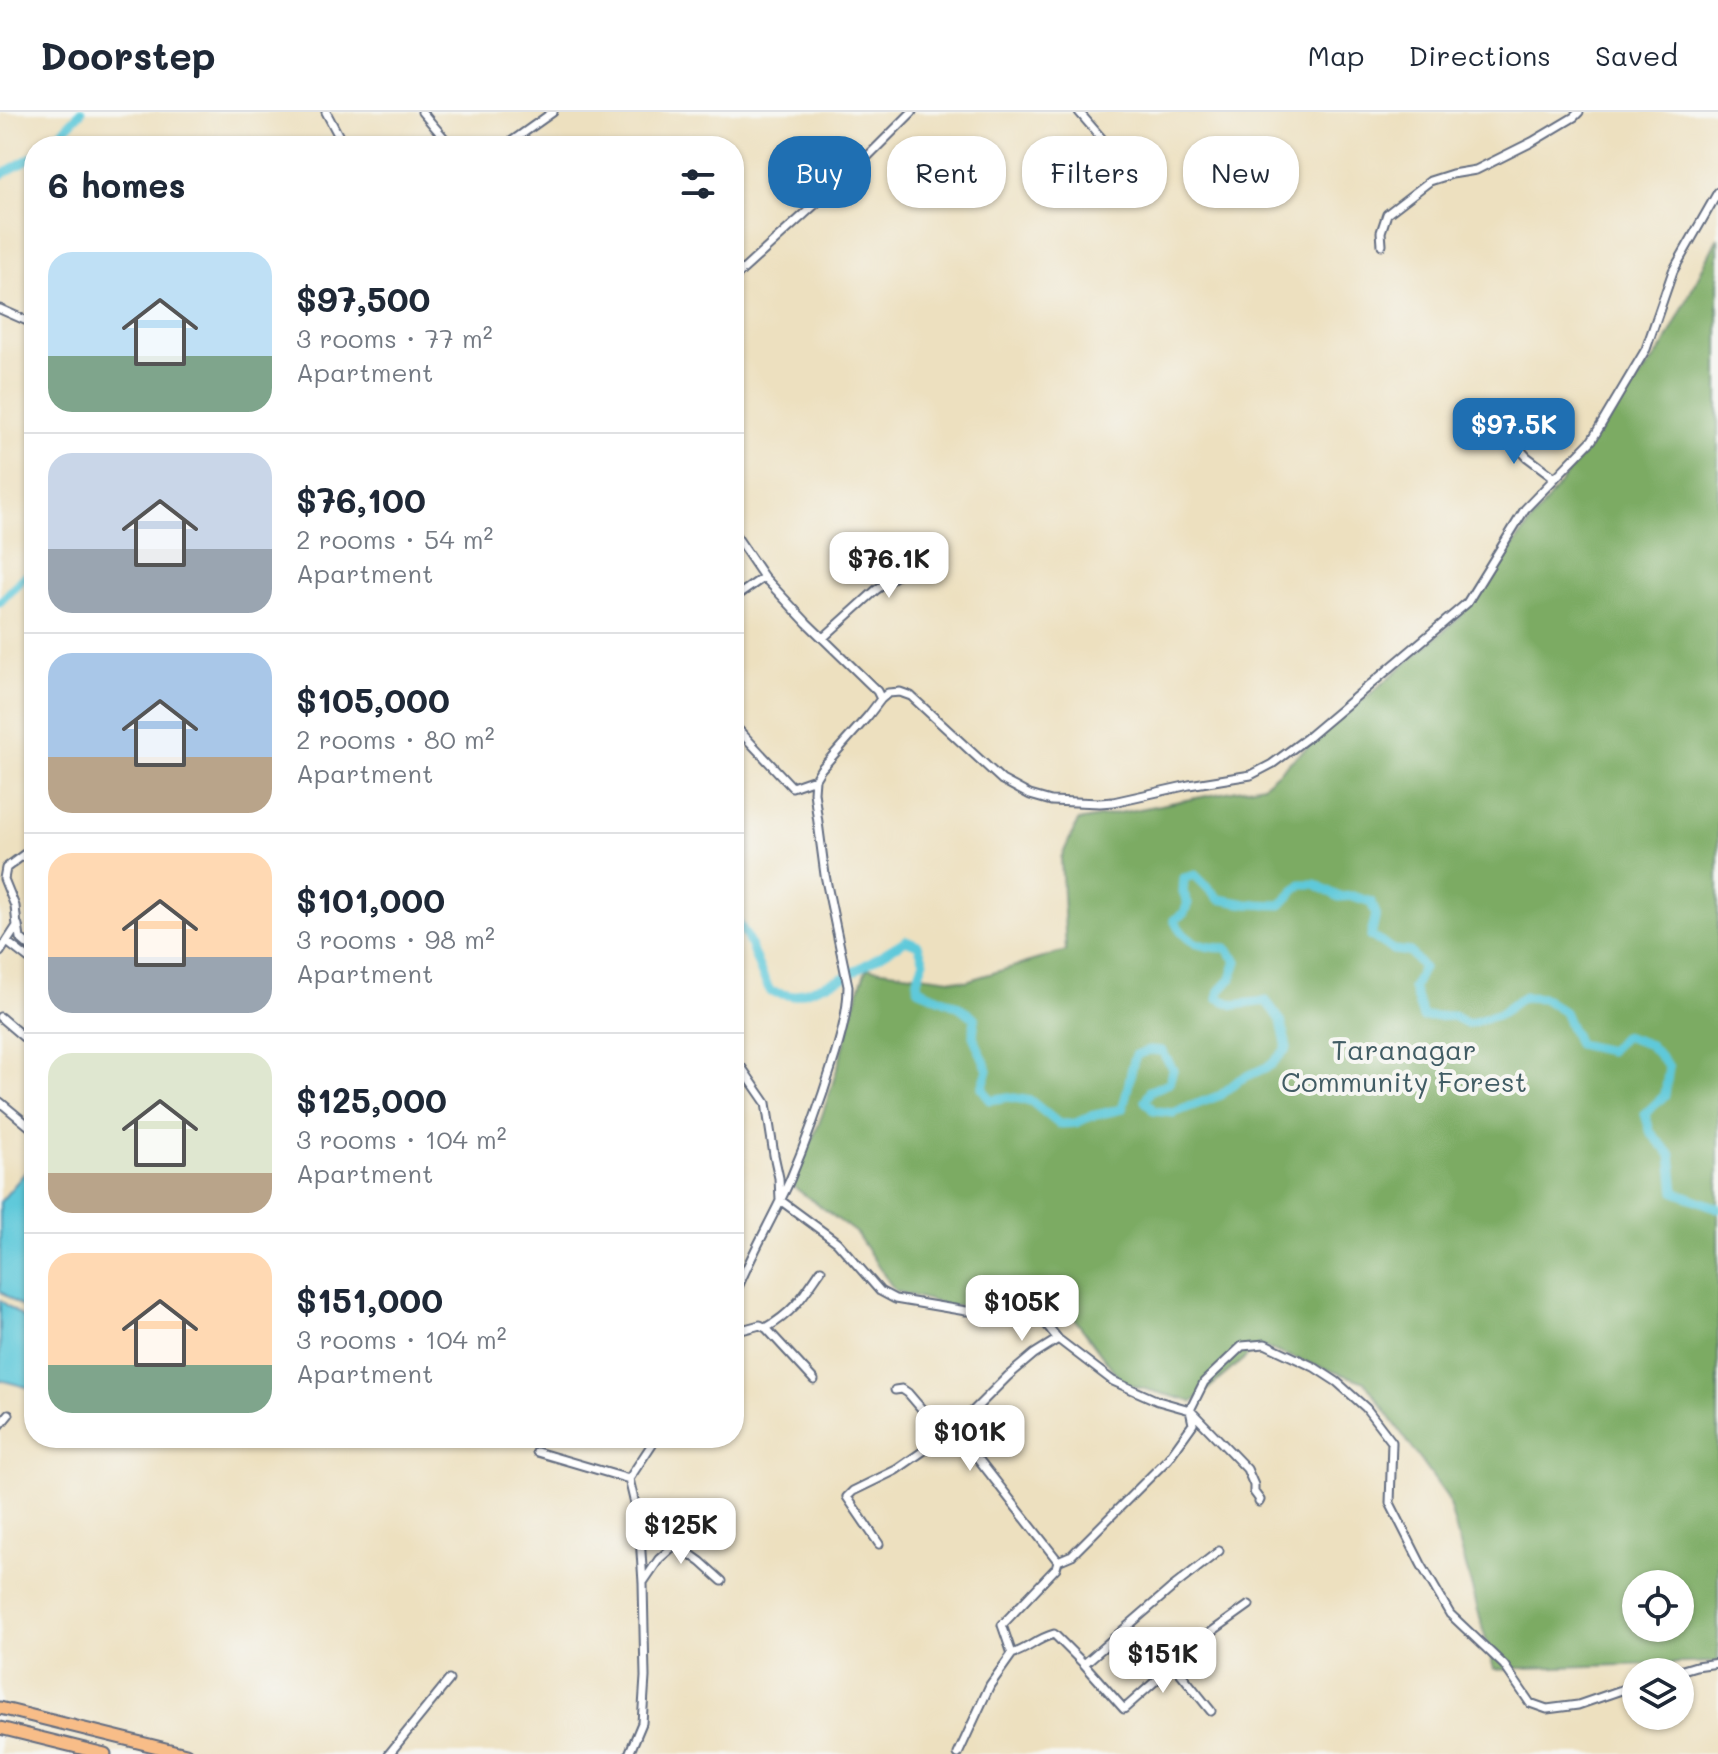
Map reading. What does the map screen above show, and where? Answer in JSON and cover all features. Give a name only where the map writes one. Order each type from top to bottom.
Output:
[{"type":"highway","points":[[0,1708],[186,1754]]},
{"type":"highway","points":[[0,1728],[105,1754]]},
{"type":"street","points":[[326,112],[338,136]]},
{"type":"street","points":[[422,112],[442,136]]},
{"type":"street","points":[[519,136],[553,112]]},
{"type":"street","points":[[744,269],[912,112]]},
{"type":"street","points":[[1079,112],[1100,136]]},
{"type":"street","points":[[1382,245],[1381,232],[1387,214],[1430,181],[1476,170],[1532,142],[1579,112]]},
{"type":"street","points":[[744,1272],[817,1116],[848,998],[825,875],[815,779],[881,699],[888,693],[900,692],[911,696],[1002,780],[1030,795],[1051,801],[1113,802],[1251,775],[1272,764],[1467,603],[1525,509],[1592,440],[1646,349],[1673,271],[1718,192]]},
{"type":"street","points":[[0,309],[24,320]]},
{"type":"street","points":[[1499,426],[1527,457],[1555,478]]},
{"type":"street","points":[[823,638],[876,590],[939,543]]},
{"type":"street","points":[[744,548],[764,577],[877,691],[881,699]]},
{"type":"street","points":[[744,591],[764,577]]},
{"type":"street","points":[[744,736],[792,787],[815,779]]},
{"type":"street","points":[[24,854],[2,872],[15,906],[20,938],[24,941]]},
{"type":"street","points":[[0,952],[17,926],[17,919]]},
{"type":"street","points":[[7,942],[24,955]]},
{"type":"street","points":[[0,1017],[24,1037]]},
{"type":"street","points":[[744,1071],[766,1103],[780,1200]]},
{"type":"street","points":[[0,1102],[24,1122]]},
{"type":"street","points":[[780,1200],[837,1242],[880,1291],[895,1299],[966,1311],[989,1309],[1012,1301],[1042,1301],[1047,1325],[1058,1339],[1113,1381],[1158,1401],[1190,1410],[1247,1469],[1259,1502]]},
{"type":"street","points":[[766,1328],[785,1316],[821,1270]]},
{"type":"street","points":[[744,1329],[760,1325],[766,1328],[814,1380]]},
{"type":"street","points":[[879,1544],[847,1497],[896,1470],[955,1429],[1008,1376],[1058,1339]]},
{"type":"street","points":[[1058,1561],[1072,1555],[1183,1441],[1193,1424],[1190,1410],[1204,1382],[1242,1346],[1265,1344],[1314,1367],[1337,1382],[1366,1408],[1392,1442],[1390,1503],[1421,1564],[1450,1614],[1504,1665],[1530,1703],[1547,1709],[1578,1705],[1622,1690]]},
{"type":"street","points":[[895,1390],[902,1389],[908,1393],[944,1435]]},
{"type":"street","points":[[0,1425],[9,1414]]},
{"type":"street","points":[[955,1429],[1058,1561]]},
{"type":"street","points":[[629,1754],[642,1723],[645,1677],[639,1521],[629,1479],[649,1448]]},
{"type":"street","points":[[537,1452],[629,1479]]},
{"type":"street","points":[[643,1583],[659,1559],[676,1544],[722,1581]]},
{"type":"street","points":[[1084,1664],[1219,1551]]},
{"type":"street","points":[[1012,1654],[1002,1625],[1056,1568],[1058,1561]]},
{"type":"street","points":[[958,1754],[990,1685],[1012,1654],[1027,1649],[1041,1638],[1054,1634],[1124,1709],[1207,1635],[1249,1605]]},
{"type":"street","points":[[1694,1667],[1718,1663]]},
{"type":"street","points":[[1174,1665],[1211,1711]]},
{"type":"street","points":[[389,1754],[449,1680]]},
{"type":"green space","name":"Taranagar Community Forest","points":[[1718,237],[1718,1662],[1694,1663],[1694,1658],[1622,1658],[1622,1665],[1494,1669],[1447,1497],[1365,1382],[1259,1346],[1193,1402],[1123,1383],[1065,1306],[950,1306],[895,1291],[856,1233],[790,1184],[822,1117],[867,968],[966,981],[1066,951],[1061,858],[1078,821],[1263,785],[1458,619],[1664,346]]},
{"type":"water","points":[[24,1174],[24,1309],[0,1291],[0,1202]]},
{"type":"water","points":[[0,1300],[24,1318],[24,1386],[0,1380]]},
{"type":"waterway","points":[[58,136],[81,112]]},
{"type":"waterway","points":[[0,175],[24,162]]},
{"type":"waterway","points":[[0,602],[24,577]]},
{"type":"waterway","points":[[744,932],[771,992],[793,996],[845,977],[906,940],[918,945],[924,961],[917,980],[918,989],[958,1006],[975,1018],[973,1036],[988,1070],[982,1088],[990,1100],[1008,1097],[1031,1101],[1059,1124],[1076,1123],[1122,1109],[1136,1055],[1150,1050],[1162,1051],[1173,1070],[1169,1083],[1150,1091],[1145,1101],[1154,1111],[1173,1113],[1221,1095],[1239,1080],[1271,1065],[1287,1048],[1281,1021],[1266,1001],[1234,1005],[1218,998],[1231,979],[1237,961],[1226,948],[1195,943],[1178,928],[1174,920],[1184,913],[1188,903],[1183,892],[1184,878],[1195,875],[1219,899],[1246,904],[1281,905],[1301,884],[1315,884],[1339,897],[1353,896],[1371,902],[1376,914],[1371,936],[1393,950],[1410,952],[1423,968],[1413,988],[1423,1017],[1453,1016],[1467,1024],[1500,1014],[1523,997],[1543,998],[1564,1012],[1578,1044],[1609,1051],[1624,1036],[1650,1045],[1669,1067],[1665,1095],[1645,1114],[1651,1133],[1671,1155],[1675,1192],[1718,1208]]}]
